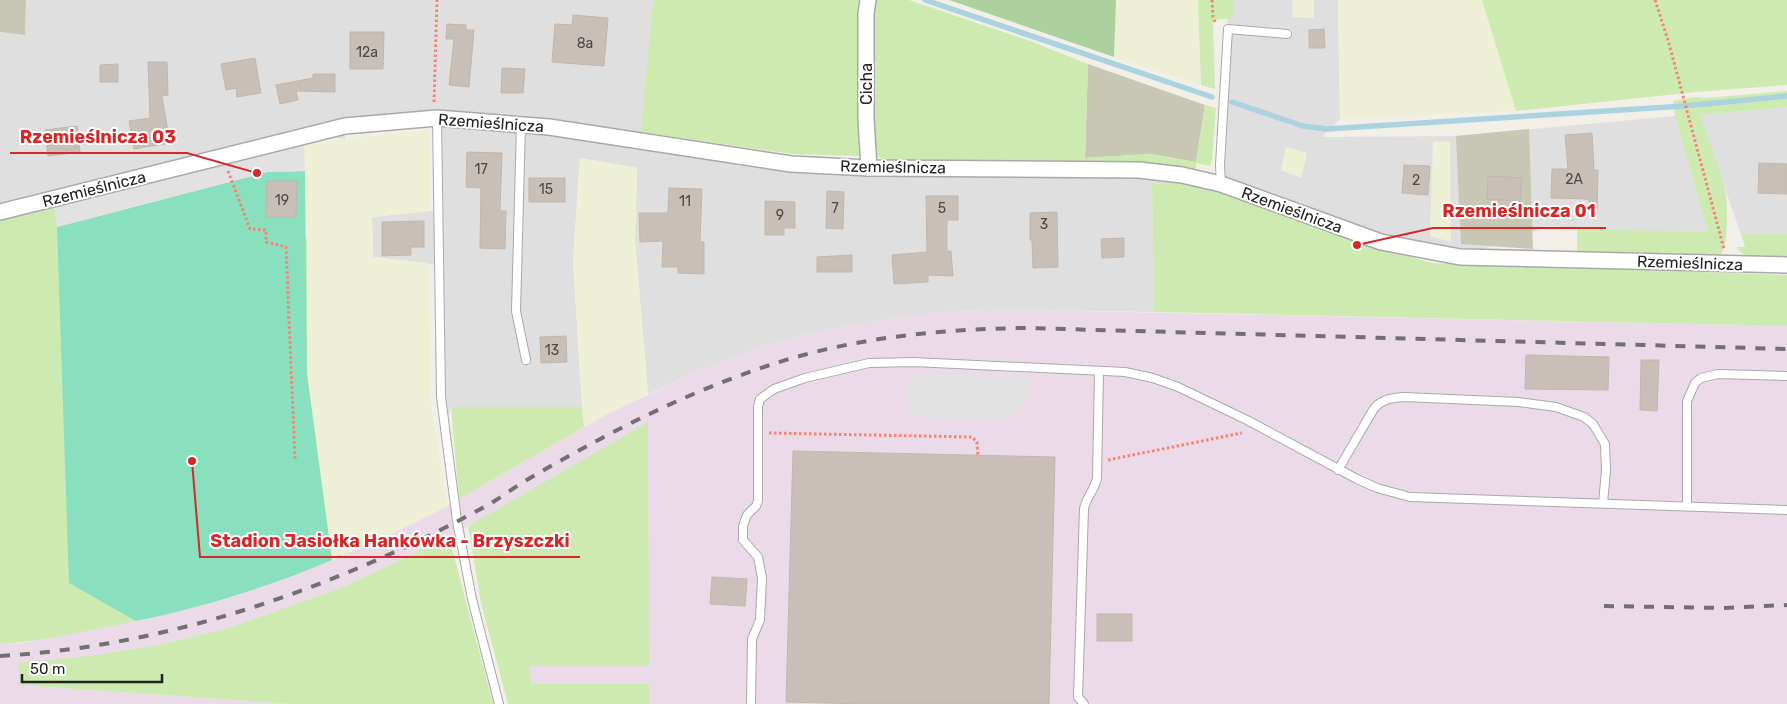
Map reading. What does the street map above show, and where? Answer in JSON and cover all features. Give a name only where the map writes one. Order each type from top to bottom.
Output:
[{"type":"street","name":"Cicha","points":[[868,0],[866,14],[866,119],[869,168]]},
{"type":"street","name":"Rzemieślnicza","points":[[0,212],[345,126],[435,118],[549,127],[791,164],[869,168],[1139,170],[1182,175],[1221,184],[1381,242],[1460,257],[1787,265]]},
{"type":"lane","points":[[1221,184],[1220,165],[1228,29],[1287,34]]},
{"type":"lane","points":[[435,118],[441,397],[456,521],[472,599],[499,704]]},
{"type":"lane","points":[[521,125],[516,311],[526,360]]},
{"type":"lane","points":[[751,704],[752,639],[760,620],[762,578],[758,557],[743,540],[743,526],[747,516],[758,501],[758,407],[760,399],[766,393],[805,378],[869,362],[914,362],[1125,372],[1154,378],[1178,387],[1262,428],[1338,470],[1377,488],[1410,497],[1787,510]]},
{"type":"lane","points":[[1084,704],[1078,696],[1084,509],[1088,497],[1096,486],[1099,371]]},
{"type":"lane","points":[[1687,506],[1687,401],[1695,384],[1701,378],[1718,374],[1787,376]]},
{"type":"lane","points":[[1338,470],[1373,410],[1378,403],[1388,398],[1404,397],[1528,403],[1556,407],[1584,417],[1593,424],[1605,444],[1606,471],[1603,503]]},
{"type":"path","points":[[435,118],[437,0]]},
{"type":"path","points":[[1655,0],[1728,264]]},
{"type":"path","points":[[222,157],[250,229],[266,230],[266,242],[286,247],[295,461]]},
{"type":"path","points":[[1097,462],[1262,428]]},
{"type":"path","points":[[758,433],[972,437],[977,442],[978,456]]},
{"type":"shaded area","points":[[0,0],[26,0],[25,35],[0,32]]},
{"type":"shaded area","points":[[26,0],[653,0],[641,141],[791,164],[1139,170],[1221,184],[1228,29],[1226,0],[1338,0],[1340,119],[1322,137],[1456,136],[1675,116],[1708,232],[1542,229],[1460,257],[1152,183],[1154,312],[1028,310],[947,312],[884,320],[816,332],[762,347],[696,372],[648,394],[635,240],[637,168],[580,158],[573,262],[582,407],[451,407],[445,431],[439,265],[373,257],[372,217],[438,210],[437,118],[345,127],[345,139],[286,131],[237,153],[0,218],[0,32],[25,34]]},
{"type":"shaded area","points":[[1116,0],[1198,0],[1201,85],[1114,57]]},
{"type":"shaded area","points":[[1293,0],[1314,0],[1314,18],[1292,17]]},
{"type":"shaded area","points":[[1338,0],[1482,0],[1516,111],[1340,119]]},
{"type":"shaded area","points":[[1088,64],[1205,105],[1196,162],[1150,154],[1085,158]]},
{"type":"shaded area","points":[[1787,107],[1787,234],[1741,234],[1699,115]]},
{"type":"shaded area","points":[[1529,129],[1533,249],[1461,244],[1456,136]]},
{"type":"shaded area","points":[[429,130],[430,211],[372,217],[373,257],[428,263],[430,396],[447,506],[381,539],[332,560],[307,374],[307,239],[304,145]]},
{"type":"shaded area","points":[[1433,141],[1450,142],[1451,242],[1430,236]]},
{"type":"shaded area","points":[[304,145],[305,171],[267,172],[57,227],[54,205]]},
{"type":"shaded area","points":[[1286,147],[1307,153],[1301,178],[1281,170]]},
{"type":"shaded area","points":[[580,158],[637,168],[635,240],[648,394],[584,427],[573,262]]},
{"type":"shaded area","points":[[1028,310],[1787,326],[1787,704],[649,704],[649,684],[530,684],[529,666],[648,423],[449,537],[343,587],[228,628],[158,645],[98,656],[19,663],[19,685],[292,704],[0,704],[0,644],[23,643],[150,618],[300,573],[381,539],[438,511],[607,414],[696,372],[762,347],[816,332],[884,320],[947,312]]},
{"type":"shaded area","points":[[909,373],[1030,377],[1029,398],[1009,421],[926,418],[914,413],[908,405]]},
{"type":"green space","points":[[653,0],[861,0],[859,34],[860,156],[792,154],[641,132]]},
{"type":"green space","points":[[873,0],[909,0],[1030,41],[1088,64],[1085,158],[1150,154],[1196,162],[1205,105],[1216,108],[1210,166],[1196,163],[1196,170],[1130,162],[884,160],[877,156],[875,151],[871,98]]},
{"type":"green space","points":[[949,0],[1116,0],[1114,57]]},
{"type":"green space","points":[[1198,0],[1233,0],[1234,18],[1213,20],[1215,89],[1201,85]]},
{"type":"green space","points":[[1482,0],[1787,0],[1787,85],[1696,92],[1516,111]]},
{"type":"green space","points":[[1787,91],[1787,107],[1700,115],[1720,171],[1726,196],[1726,234],[1723,250],[1720,255],[1577,251],[1577,229],[1708,232],[1675,116],[1673,101],[1696,97],[1705,98]]},
{"type":"green space","points":[[305,171],[307,374],[332,560],[285,579],[236,595],[186,610],[136,621],[69,583],[57,227],[267,172]]},
{"type":"green space","points":[[1152,183],[1183,184],[1238,196],[1372,246],[1432,263],[1787,275],[1787,326],[1154,312]]},
{"type":"green space","points":[[54,205],[57,226],[74,222],[304,237],[307,239],[307,374],[332,560],[221,600],[67,635],[0,644],[0,221]]},
{"type":"green space","points":[[1741,234],[1787,234],[1787,257],[1746,256],[1737,247],[1745,247]]},
{"type":"green space","points":[[451,407],[582,407],[584,427],[459,499]]},
{"type":"green space","points":[[648,422],[649,666],[529,666],[531,684],[649,684],[649,704],[508,704],[481,603],[468,526]]},
{"type":"green space","points":[[449,537],[493,704],[292,704],[19,685],[19,663],[98,655],[158,645],[228,628],[343,587]]},
{"type":"building","points":[[573,15],[608,18],[604,66],[552,62],[555,24],[572,25]]},
{"type":"building","points":[[447,24],[466,25],[466,30],[474,30],[469,87],[449,85],[454,39],[446,39]]},
{"type":"building","points":[[1324,29],[1325,48],[1309,48],[1309,30]]},
{"type":"building","points":[[350,32],[384,32],[383,69],[350,69]]},
{"type":"building","points":[[255,58],[261,93],[237,97],[236,88],[226,90],[221,64]]},
{"type":"building","points":[[148,62],[167,62],[168,95],[162,96],[170,143],[134,149],[129,121],[150,118]]},
{"type":"building","points":[[118,64],[118,82],[100,82],[100,65]]},
{"type":"building","points":[[502,68],[525,69],[523,93],[501,93]]},
{"type":"building","points":[[313,74],[335,74],[335,92],[296,91],[298,100],[280,104],[276,85],[313,78]]},
{"type":"building","points":[[77,126],[80,152],[48,156],[45,130]]},
{"type":"building","points":[[1592,133],[1594,170],[1598,170],[1597,210],[1587,199],[1551,198],[1552,169],[1568,169],[1565,135]]},
{"type":"building","points":[[467,152],[502,153],[500,211],[506,211],[505,249],[480,248],[481,188],[466,187]]},
{"type":"building","points":[[1759,163],[1787,164],[1787,194],[1758,193]]},
{"type":"building","points":[[1404,165],[1430,166],[1428,195],[1402,193]]},
{"type":"building","points":[[1488,176],[1522,178],[1520,201],[1487,199]]},
{"type":"building","points":[[529,178],[565,178],[565,202],[529,202]]},
{"type":"building","points":[[267,181],[297,181],[296,217],[266,217]]},
{"type":"building","points":[[669,188],[702,189],[700,242],[704,242],[704,274],[678,273],[678,267],[662,267],[663,241],[640,242],[639,213],[668,213]]},
{"type":"building","points":[[827,191],[844,192],[843,229],[826,228]]},
{"type":"building","points":[[926,196],[958,196],[958,220],[947,220],[947,251],[951,251],[953,276],[928,275],[928,282],[894,284],[892,255],[927,252]]},
{"type":"building","points":[[765,201],[795,202],[795,228],[784,228],[784,235],[765,235]]},
{"type":"building","points":[[1057,212],[1058,267],[1033,268],[1030,213]]},
{"type":"building","points":[[424,221],[424,247],[411,247],[411,255],[382,256],[382,222]]},
{"type":"building","points":[[1124,238],[1124,257],[1102,258],[1101,239]]},
{"type":"building","points":[[852,255],[852,272],[817,272],[817,257]]},
{"type":"building","points":[[566,336],[567,362],[541,363],[540,337]]},
{"type":"building","points":[[1526,355],[1609,357],[1608,390],[1525,389]]},
{"type":"building","points":[[1641,360],[1659,360],[1657,411],[1640,410]]},
{"type":"building","points":[[793,451],[1055,457],[1049,704],[786,702]]},
{"type":"building","points":[[712,577],[747,579],[745,606],[710,604]]},
{"type":"building","points":[[1097,614],[1132,614],[1132,641],[1097,641]]},
{"type":"waterway","points":[[925,0],[1212,97]]},
{"type":"waterway","points":[[1232,102],[1303,126],[1327,129],[1684,106],[1787,96]]},
{"type":"railway","points":[[0,656],[64,650],[128,640],[252,608],[313,586],[373,562],[431,535],[488,505],[525,481],[583,448],[643,417],[704,389],[798,356],[862,342],[960,330],[1026,328],[1787,349]]},
{"type":"railway","points":[[1604,606],[1723,608],[1787,605]]},
{"type":"place","name":"Rzemieślnicza 03","points":[[257,173]]},
{"type":"place","name":"Rzemieślnicza 01","points":[[1357,245]]},
{"type":"place","name":"Stadion Jasiołka Hankówka - Brzyszczki","points":[[192,461]]}]
